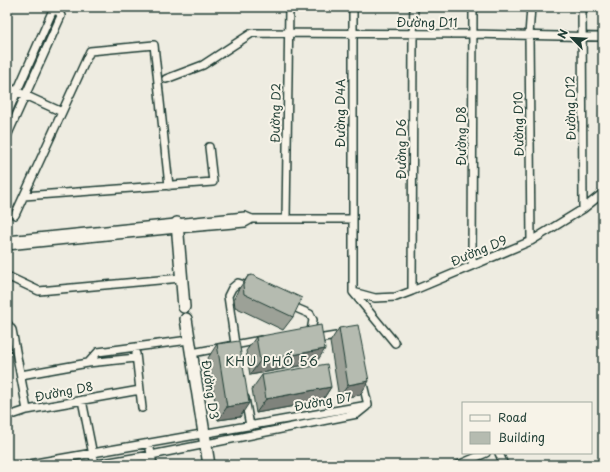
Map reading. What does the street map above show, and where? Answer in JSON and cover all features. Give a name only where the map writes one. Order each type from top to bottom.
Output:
[{"type":"street","name":"Đường D2","points":[[286,219],[289,7]]},
{"type":"street","name":"Đường D4A","points":[[353,7],[353,292]]},
{"type":"street","name":"Đường D6","points":[[412,291],[414,7]]},
{"type":"street","name":"Đường D8","points":[[472,266],[473,7]]},
{"type":"street","name":"Đường D10","points":[[531,7],[529,35],[531,241]]},
{"type":"street","name":"Đường D12","points":[[582,7],[583,210]]},
{"type":"street","points":[[7,114],[52,12],[58,10],[61,16],[7,136]]},
{"type":"street","name":"Đường D11","points":[[166,79],[203,65],[252,33],[413,35],[473,34],[603,37]]},
{"type":"street","points":[[15,215],[90,52],[154,45],[169,186]]},
{"type":"street","points":[[7,87],[62,112]]},
{"type":"street","points":[[24,196],[213,182],[209,147]]},
{"type":"street","name":"Đường D9","points":[[353,292],[375,298],[396,297],[412,291],[531,241],[583,210],[603,193]]},
{"type":"street","points":[[7,246],[177,226],[245,216],[252,219],[352,219]]},
{"type":"street","points":[[7,240],[177,226]]},
{"type":"street","points":[[177,226],[184,307]]},
{"type":"street","points":[[7,276],[39,292],[181,278]]},
{"type":"street","points":[[238,359],[228,296],[232,288],[238,283],[257,290]]},
{"type":"street","points":[[353,292],[395,343]]},
{"type":"street","points":[[284,302],[310,314],[312,320],[307,332],[318,339],[352,333]]},
{"type":"street","name":"Đường D3","points":[[186,319],[209,465]]},
{"type":"street","name":"Đường D8","points":[[7,323],[12,330],[27,410],[140,390]]},
{"type":"street","points":[[192,353],[266,339]]},
{"type":"street","name":"Đường D8","points":[[88,364],[98,352],[189,340]]},
{"type":"street","points":[[135,347],[142,408]]},
{"type":"street","name":"Đường D8","points":[[21,375],[136,358]]},
{"type":"street","points":[[360,369],[368,405]]},
{"type":"street","points":[[243,389],[250,426]]},
{"type":"street","points":[[82,400],[94,465]]},
{"type":"street","name":"Đường D7","points":[[24,465],[149,444],[204,439],[357,414],[368,405]]},
{"type":"street","name":"Đường D7","points":[[94,465],[151,455],[250,426],[368,405]]},
{"type":"street","points":[[15,414],[27,410]]},
{"type":"street","points":[[149,444],[153,465]]},
{"type":"street","points":[[462,464],[484,454]]},
{"type":"street","points":[[499,454],[504,465]]},
{"type":"building","points":[[252,275],[302,298],[293,317],[244,294],[243,285],[248,276]]},
{"type":"building","points":[[321,325],[325,349],[260,361],[256,337]]},
{"type":"building","points":[[358,325],[369,381],[348,385],[339,328]]},
{"type":"building","points":[[239,341],[249,403],[227,407],[217,344]]},
{"type":"building","points":[[327,364],[331,387],[266,399],[262,375]]},
{"type":"district","name":"KHU PHỐ 56","points":[[272,361]]}]
